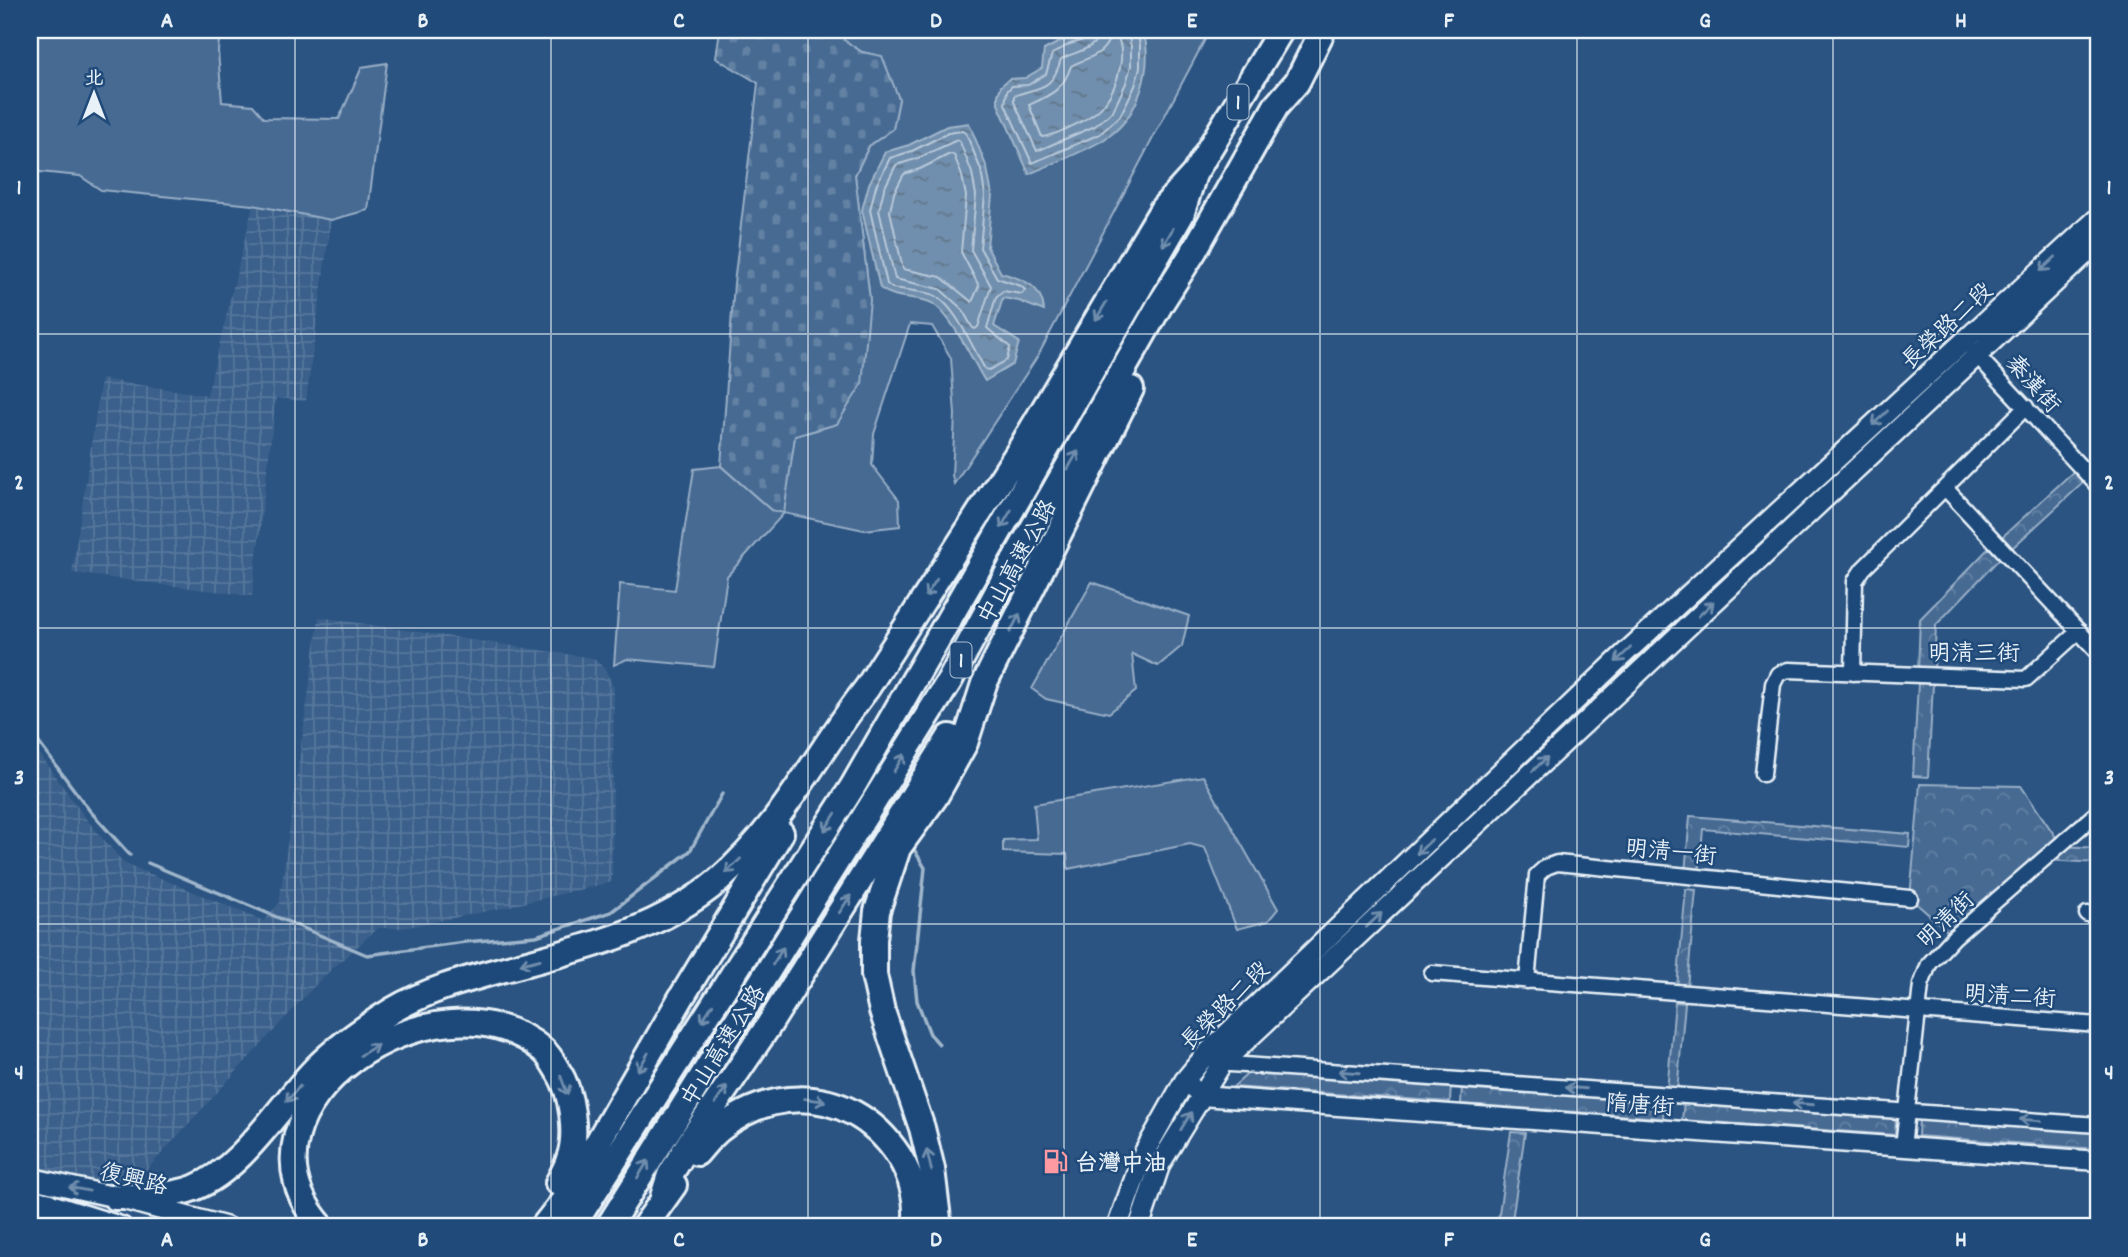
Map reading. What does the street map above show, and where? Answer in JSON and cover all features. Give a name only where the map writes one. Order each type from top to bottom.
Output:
[{"type":"highway","name":"中山高速公路","points":[[572,1227],[853,786],[1181,215],[1195,174],[1281,30]]},
{"type":"highway","name":"中山高速公路","points":[[607,1227],[950,680],[1161,303],[1194,251],[1276,106],[1297,82],[1323,30]]},
{"type":"highway","points":[[939,1227],[932,1169],[922,1128],[882,1011],[874,975],[877,911],[898,848],[935,797],[965,743],[984,684],[1140,372],[1246,194],[1290,113],[1297,82]]},
{"type":"highway","points":[[116,1196],[138,1197],[194,1188],[223,1171],[318,1065],[395,1009],[429,992],[463,980],[621,937],[689,902],[719,880],[784,811],[846,714],[867,688],[1019,451],[1163,208],[1195,174]]},
{"type":"highway","points":[[663,1196],[670,1175],[693,1137],[767,1028],[965,710],[984,684]]},
{"type":"highway","points":[[543,1227],[565,1199],[744,892],[858,711],[867,688]]},
{"type":"highway","points":[[322,1227],[306,1210],[295,1177],[295,1139],[307,1109],[326,1082],[349,1062],[381,1042],[417,1029],[454,1021],[485,1023],[518,1033],[545,1051],[565,1081],[573,1119],[570,1156],[537,1227]]},
{"type":"highway","points":[[644,1227],[663,1196],[681,1176],[698,1150],[722,1126],[750,1109],[772,1102],[801,1099],[826,1102],[851,1111],[873,1125],[890,1143],[914,1189],[915,1227]]},
{"type":"highway","points":[[38,1201],[73,1227]]},
{"type":"main road","name":"長榮路二段","points":[[1118,1227],[1144,1153],[1185,1080],[1208,1052],[1331,947],[1454,832],[1681,632],[1839,484],[2098,218]]},
{"type":"main road","name":"長榮路二段","points":[[1454,832],[1664,617],[1827,468],[2098,242]]},
{"type":"main road","points":[[1827,468],[1839,484]]},
{"type":"main road","points":[[1664,617],[1681,632]]},
{"type":"main road","name":"長榮路二段","points":[[1139,1227],[1160,1164],[1222,1063],[1331,947]]},
{"type":"main road","name":"復興路","points":[[30,1178],[116,1196],[226,1227]]},
{"type":"main road","points":[[38,1201],[122,1227]]},
{"type":"street","name":"秦漢街","points":[[1971,349],[2098,486]]},
{"type":"street","points":[[1853,673],[1855,581],[1863,569],[2026,407]]},
{"type":"street","points":[[1946,489],[2098,652]]},
{"type":"street","name":"明清三街","points":[[1763,774],[1773,684],[1778,674],[1788,670],[2026,679],[2079,631]]},
{"type":"street","name":"明清街","points":[[1903,1147],[1917,1011],[1921,985],[1929,964],[1954,937],[2098,812]]},
{"type":"street","name":"明清一街","points":[[1527,981],[1537,875],[1546,867],[1557,863],[1910,898]]},
{"type":"street","points":[[1432,973],[1917,1011]]},
{"type":"street","name":"明清二街","points":[[1917,1011],[2098,1025]]},
{"type":"street","name":"隋唐街","points":[[1201,1062],[2098,1125]]},
{"type":"street","points":[[1185,1080],[1200,1096]]},
{"type":"street","name":"隋唐街","points":[[1200,1096],[2098,1161]]},
{"type":"shaded area","points":[[253,205],[331,220],[306,401],[276,398],[252,596],[72,573],[101,379],[207,395]]},
{"type":"shaded area","points":[[319,617],[593,658],[605,669],[614,688],[612,882],[404,928],[378,928],[320,980],[110,1210],[30,1187],[30,741],[87,820],[124,863],[264,921],[279,903]]},
{"type":"green space","points":[[30,30],[220,30],[218,51],[222,102],[253,105],[264,118],[339,119],[362,67],[387,63],[368,210],[331,220],[253,205],[101,190],[80,176],[30,171]]},
{"type":"green space","points":[[720,30],[843,30],[844,40],[862,52],[882,56],[899,99],[893,129],[869,146],[855,175],[870,300],[862,384],[837,424],[795,436],[784,513],[771,510],[721,466],[734,283],[758,83],[716,58]]},
{"type":"green space","points":[[843,30],[1210,30],[1039,354],[954,484],[952,475],[955,415],[951,358],[932,326],[910,324],[874,434],[872,465],[899,500],[900,526],[864,530],[784,513],[727,576],[714,667],[627,659],[614,665],[620,584],[675,590],[694,469],[721,466],[771,510],[790,463],[795,436],[837,424],[870,300],[855,175],[869,146],[893,129],[899,99],[882,57],[862,52],[843,40]]},
{"type":"green space","points":[[2074,471],[2084,482],[2011,549],[2001,538]]},
{"type":"green space","points":[[1989,548],[2000,558],[1936,625],[1934,671],[1918,671],[1920,619]]},
{"type":"green space","points":[[1092,582],[1189,616],[1182,646],[1158,666],[1132,654],[1136,691],[1109,713],[1046,699],[1032,689]]},
{"type":"green space","points":[[1918,683],[1933,684],[1928,777],[1913,776]]},
{"type":"green space","points":[[1203,776],[1278,909],[1268,921],[1237,929],[1205,848],[1190,844],[1068,869],[1067,854],[1003,852],[1003,840],[1037,839],[1034,804]]},
{"type":"green space","points":[[1920,784],[2021,786],[2062,846],[2098,848],[2098,863],[2045,860],[1954,937],[1910,898]]},
{"type":"green space","points":[[1690,816],[1910,834],[1909,847],[1703,829],[1699,874],[1685,873]]},
{"type":"green space","points":[[1686,889],[1696,890],[1687,988],[1677,987]]},
{"type":"green space","points":[[1675,1002],[1685,1003],[1677,1092],[1667,1091]]},
{"type":"green space","points":[[1253,1069],[1451,1083],[1450,1102],[1233,1087]]},
{"type":"green space","points":[[1462,1084],[1664,1099],[1663,1118],[1461,1104]]},
{"type":"green space","points":[[1684,1101],[1896,1115],[1895,1135],[1682,1120]]},
{"type":"green space","points":[[1919,1118],[2098,1130],[2098,1149],[1918,1136]]},
{"type":"green space","points":[[1511,1132],[1525,1133],[1511,1227],[1497,1227]]},
{"type":"water","points":[[1095,30],[1143,30],[1146,60],[1141,91],[1126,119],[1116,131],[1076,154],[1029,174],[998,104],[1001,86],[1009,79],[1025,78],[1042,68],[1044,50],[1067,38]]},
{"type":"water","points":[[969,123],[987,168],[992,195],[987,247],[1001,273],[1024,281],[1035,289],[1040,295],[1044,311],[1003,298],[994,326],[1019,342],[1013,364],[985,381],[959,336],[935,305],[921,299],[891,294],[880,288],[862,210],[869,184],[885,152],[909,145],[947,126]]},
{"type":"waterway","points":[[30,731],[90,811],[130,855]]},
{"type":"waterway","points":[[148,863],[367,955],[536,936],[611,912],[690,851],[722,794]]},
{"type":"waterway","points":[[912,846],[925,868],[914,971],[917,1001],[930,1034],[939,1044]]},
{"type":"place","name":"台灣中油","points":[[1055,1162]]}]
